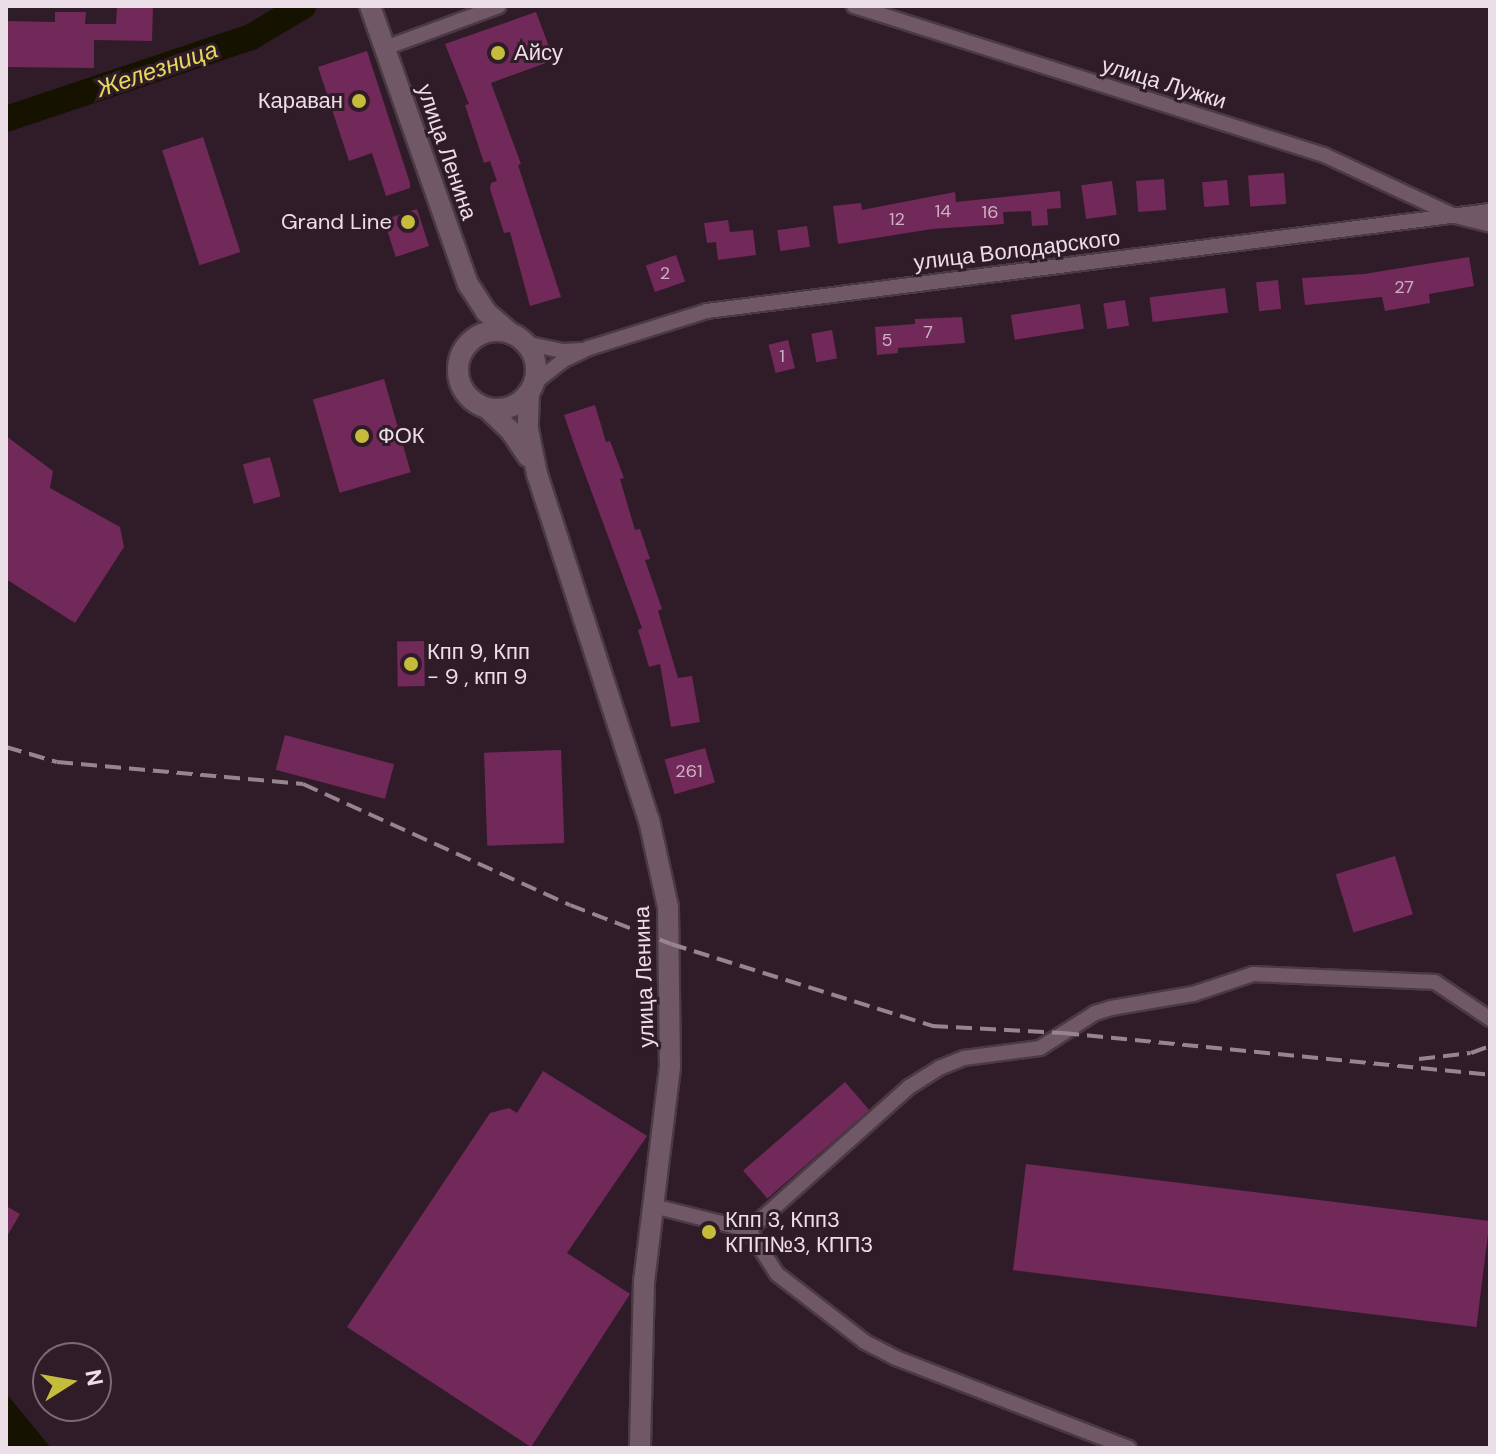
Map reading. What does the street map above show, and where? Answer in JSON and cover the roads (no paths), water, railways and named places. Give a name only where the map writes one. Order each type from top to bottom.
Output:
[{"type":"street","name":"улица Ленина","points":[[370,6],[472,293]]},
{"type":"street","points":[[385,48],[499,6]]},
{"type":"street","name":"улица Лужки","points":[[854,6],[1324,155],[1455,216]]},
{"type":"street","name":"улица Володарского","points":[[589,348],[707,311],[1490,211]]},
{"type":"street","points":[[1455,216],[1490,225]]},
{"type":"street","points":[[472,293],[496,324],[518,338],[535,362],[528,429],[537,474]]},
{"type":"street","points":[[472,293],[472,328],[457,371],[460,384],[476,404],[488,409],[510,430],[537,474]]},
{"type":"street","points":[[465,347],[486,332],[564,351],[589,348]]},
{"type":"street","points":[[488,409],[511,407],[562,361],[589,348]]},
{"type":"street","name":"улица Ленина","points":[[537,474],[649,820],[668,907],[670,1067],[642,1314],[640,1448]]},
{"type":"street","points":[[749,1230],[909,1087],[939,1068],[964,1058],[1040,1048],[1095,1013],[1111,1008],[1193,994],[1253,974],[1435,982],[1490,1019]]},
{"type":"street","points":[[653,1206],[749,1230],[777,1274],[865,1342],[896,1358],[1129,1448]]},
{"type":"waterway","name":"Железница","points":[[6,119],[251,37],[303,6]]},
{"type":"railway","points":[[6,747],[57,762],[303,784],[570,905],[671,944],[932,1026],[1063,1033],[1490,1075]]},
{"type":"railway","points":[[1419,1059],[1471,1053],[1490,1046]]},
{"type":"place","name":"Айсу","points":[[498,53]]},
{"type":"place","name":"Караван","points":[[359,101]]},
{"type":"place","name":"Grand Line","points":[[408,222]]},
{"type":"place","name":"ФОК","points":[[362,436]]},
{"type":"place","name":"Кпп 9, Кпп - 9 , кпп 9","points":[[411,664]]},
{"type":"place","name":"Кпп 3, Кпп3 КПП№3, КПП3","points":[[709,1232]]}]
